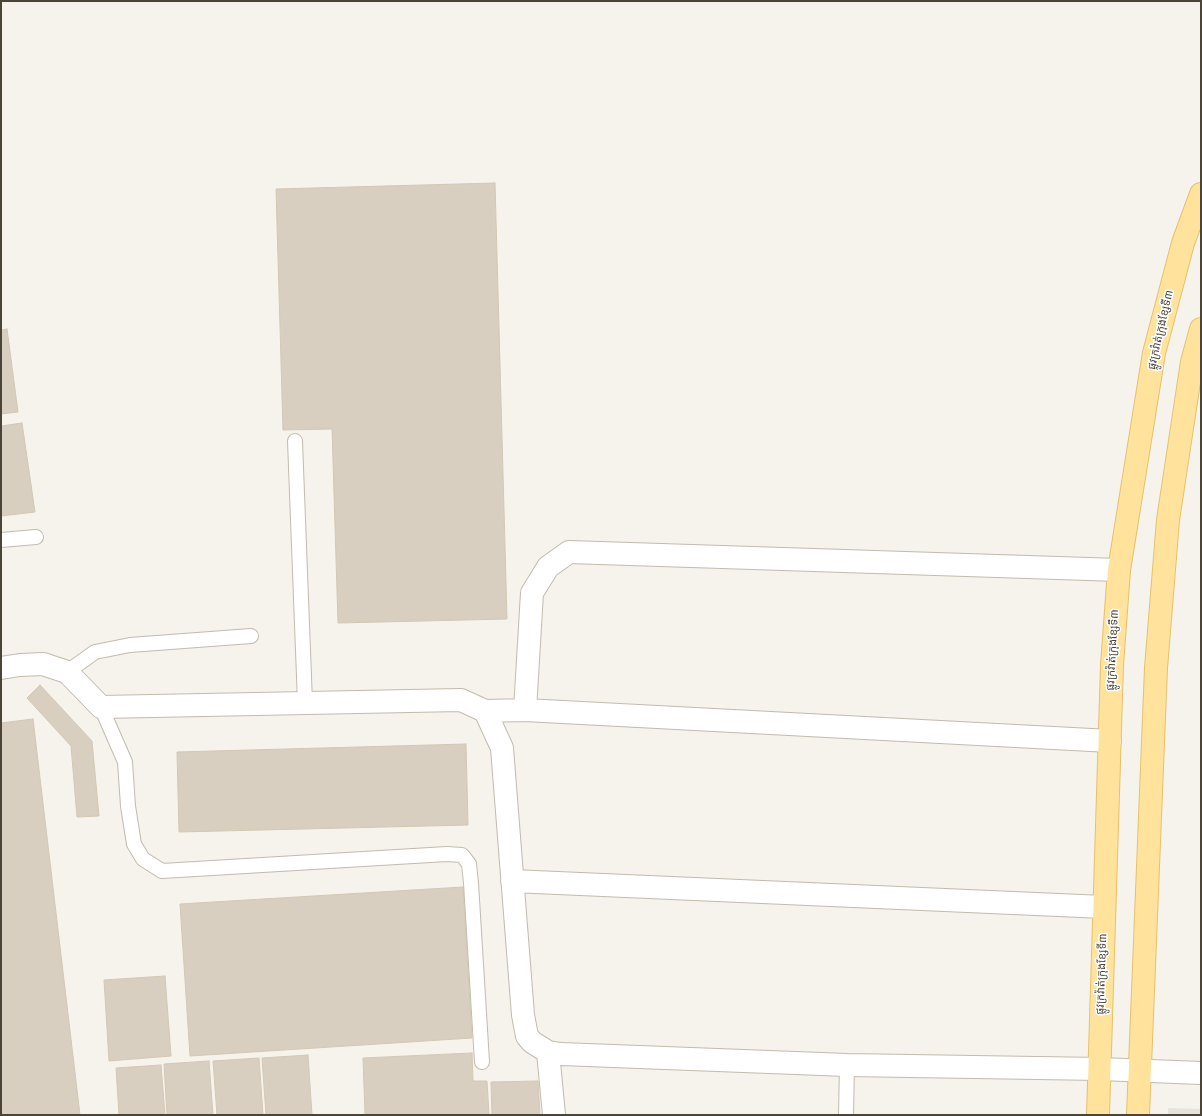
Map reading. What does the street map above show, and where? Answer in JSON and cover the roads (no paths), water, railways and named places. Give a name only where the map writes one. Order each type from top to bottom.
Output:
[{"type":"main road","name":"ផ្លូវក្រវ៉ាត់ក្រុងខ្សែទី៣","points":[[1098,1115],[1112,665],[1119,570],[1154,353],[1183,243],[1201,194]]},
{"type":"main road","points":[[1138,1115],[1156,668],[1168,520],[1192,362],[1201,329]]},
{"type":"street","points":[[525,710],[532,593],[548,567],[569,552],[1119,570]]},
{"type":"street","points":[[1,668],[43,664],[67,672],[101,706],[461,700],[485,711],[525,710],[1110,741]]},
{"type":"street","points":[[485,711],[502,748],[524,1022],[527,1036],[532,1042],[548,1052],[561,1054],[848,1065],[1100,1069],[1201,1073]]},
{"type":"street","points":[[512,880],[1104,907]]},
{"type":"street","points":[[548,1052],[554,1115]]},
{"type":"lane","points":[[295,441],[304,703]]},
{"type":"lane","points":[[1,540],[36,537]]},
{"type":"lane","points":[[67,672],[95,652],[130,645],[251,636]]},
{"type":"lane","points":[[101,706],[125,762],[128,806],[134,844],[143,859],[162,871],[447,854],[462,855],[469,864],[471,882],[482,1062]]},
{"type":"lane","points":[[846,1115],[848,1065]]}]
